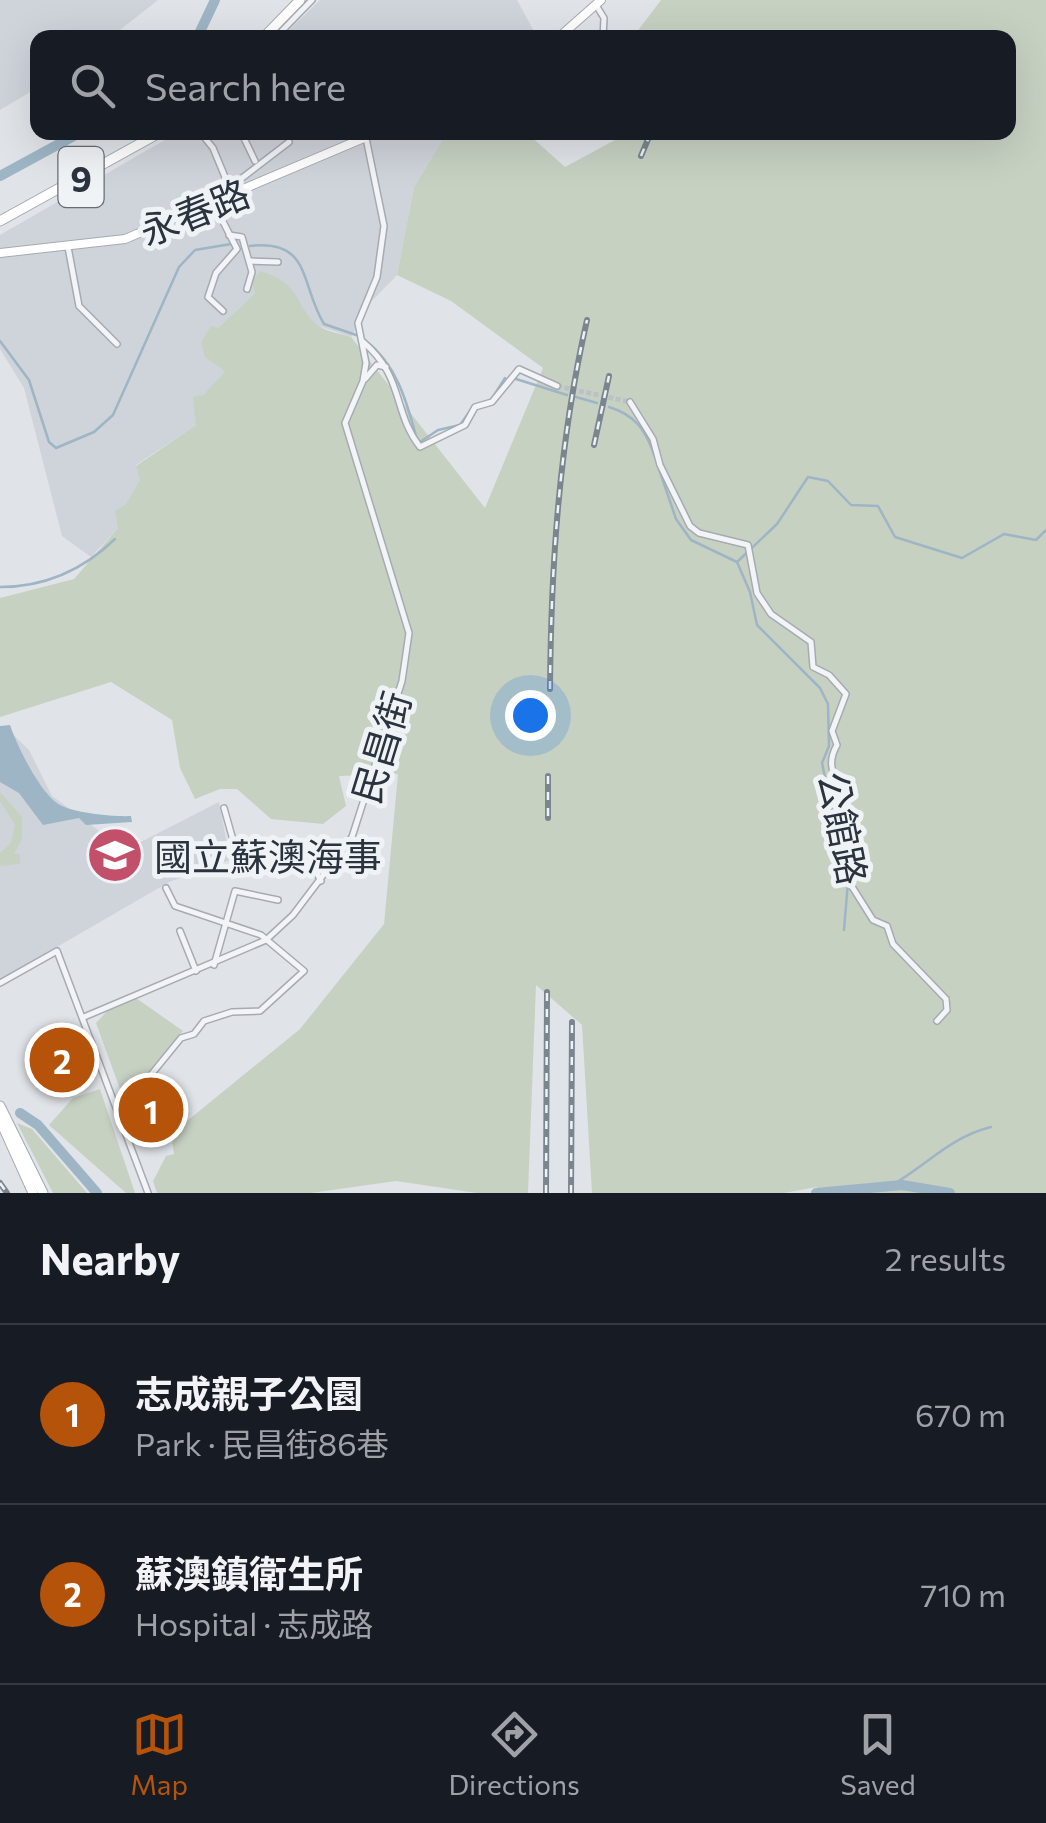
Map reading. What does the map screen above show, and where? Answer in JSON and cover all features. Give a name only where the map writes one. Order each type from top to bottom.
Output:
[{"type":"main road","points":[[278,30],[306,0]]},
{"type":"main road","name":"9","points":[[0,220],[137,140]]},
{"type":"main road","name":"9","points":[[0,220],[149,140]]},
{"type":"main road","points":[[0,1106],[34,1193]]},
{"type":"main road","points":[[3,1120],[43,1193]]},
{"type":"street","points":[[567,30],[599,2],[603,30]]},
{"type":"street","points":[[206,140],[231,192],[289,142]]},
{"type":"street","points":[[245,140],[254,161]]},
{"type":"street","name":"永春路","points":[[0,253],[125,238],[361,140]]},
{"type":"street","points":[[366,140],[384,226],[376,277],[358,323],[360,340],[386,366],[420,447],[465,425],[475,407],[492,402],[519,370],[557,386]]},
{"type":"street","points":[[214,204],[238,249],[216,273],[208,296],[223,311]]},
{"type":"street","points":[[229,234],[242,237],[250,261],[246,289]]},
{"type":"street","points":[[68,247],[79,306],[116,344]]},
{"type":"street","points":[[250,261],[278,262]]},
{"type":"street","name":"民昌街","points":[[84,1017],[266,940],[320,881],[352,837],[402,681],[409,633],[398,588],[346,438],[347,412],[363,381],[366,362],[360,340]]},
{"type":"street","points":[[363,381],[376,365],[386,366]]},
{"type":"street","name":"公館路","points":[[630,402],[654,439],[660,466],[690,526],[699,533],[748,545],[757,593],[770,614],[810,642],[813,666],[846,694],[832,730],[837,744],[830,758],[830,771],[841,797],[839,828],[857,854],[851,884],[873,920],[887,926],[893,944],[946,1000],[948,1010],[937,1021]]},
{"type":"street","points":[[224,808],[233,840]]},
{"type":"street","points":[[268,843],[315,870],[320,881]]},
{"type":"street","points":[[119,1114],[181,1038],[218,1016],[260,1011],[304,971],[266,940],[175,906],[166,888]]},
{"type":"street","points":[[214,964],[235,891],[278,900]]},
{"type":"street","points":[[180,931],[196,971]]},
{"type":"street","points":[[0,984],[57,951],[148,1193]]},
{"type":"shaded area","points":[[0,0],[158,0],[120,30],[30,30],[30,92],[0,110]]},
{"type":"shaded area","points":[[320,0],[517,0],[533,30],[289,30]]},
{"type":"shaded area","points":[[165,140],[442,140],[414,187],[397,275],[371,302],[351,337],[319,326],[255,293],[218,328],[225,371],[203,395],[196,425],[136,465],[141,480],[118,528],[91,557],[62,536],[24,388],[0,349],[0,235]]},
{"type":"shaded area","name":"國立蘇澳海事","points":[[4,726],[29,750],[52,796],[125,850],[219,802],[230,860],[169,882],[0,980],[0,728]]},
{"type":"green space","points":[[661,0],[1046,0],[1046,1193],[819,1193],[817,1187],[784,1193],[592,1193],[582,1025],[536,985],[528,1193],[477,1193],[396,1181],[311,1193],[157,1193],[153,1181],[166,1156],[174,1154],[171,1134],[300,1029],[384,924],[398,774],[339,776],[346,806],[323,824],[271,819],[237,789],[220,789],[195,799],[180,768],[172,720],[111,682],[0,717],[0,598],[74,579],[118,528],[115,511],[126,504],[140,480],[136,466],[196,425],[193,397],[203,395],[225,371],[205,357],[201,342],[211,326],[218,328],[255,293],[252,281],[260,271],[284,282],[319,326],[351,337],[485,508],[543,368],[451,301],[397,275],[414,187],[442,140],[535,140],[565,167],[615,140],[1016,140],[1016,30],[638,30]]},
{"type":"green space","points":[[0,792],[22,817],[22,839],[14,854],[20,854],[20,864],[0,866],[0,853],[11,843],[15,825],[0,801]]},
{"type":"green space","points":[[136,998],[183,1031],[124,1100],[96,1023],[110,1008]]},
{"type":"green space","points":[[164,1088],[176,1115],[137,1130],[126,1105]]},
{"type":"green space","points":[[100,1089],[135,1193],[126,1193],[49,1125],[73,1098]]},
{"type":"green space","points":[[17,1123],[32,1129],[87,1193],[53,1193]]},
{"type":"water","points":[[10,725],[30,769],[53,800],[75,810],[131,816],[132,822],[86,825],[79,818],[43,825],[19,793],[0,782],[0,726]]},
{"type":"waterway","points":[[201,30],[215,0]]},
{"type":"waterway","points":[[0,176],[66,140]]},
{"type":"waterway","points":[[0,341],[29,380],[49,442],[56,448],[94,432],[113,415],[179,267],[195,250],[231,244]]},
{"type":"waterway","points":[[250,246],[270,246],[294,257],[324,324],[356,335]]},
{"type":"waterway","points":[[365,340],[392,371],[416,436]]},
{"type":"waterway","points":[[493,397],[505,378]]},
{"type":"waterway","points":[[516,379],[567,395]]},
{"type":"waterway","points":[[576,397],[597,403]]},
{"type":"waterway","points":[[609,407],[639,425],[655,457]]},
{"type":"waterway","points":[[420,442],[438,430],[460,425],[470,411]]},
{"type":"waterway","points":[[659,469],[676,519],[691,540],[737,562],[777,524],[808,477],[828,481],[851,505],[878,506],[895,537],[962,558],[1004,534],[1036,540],[1046,530]]},
{"type":"waterway","points":[[0,587],[32,584],[62,575],[90,560],[115,539]]},
{"type":"waterway","points":[[737,562],[750,592],[757,625],[820,688],[828,704],[829,746],[822,763],[839,844],[850,857],[844,930]]},
{"type":"waterway","points":[[20,1113],[38,1125],[97,1193]]},
{"type":"waterway","points":[[892,1185],[951,1144],[991,1127]]},
{"type":"waterway","points":[[816,1193],[902,1185],[950,1193]]},
{"type":"tunnel","points":[[557,386],[630,402]]},
{"type":"railway","points":[[641,156],[648,140]]},
{"type":"railway","points":[[550,689],[558,504],[587,320]]},
{"type":"railway","points":[[594,445],[609,376]]},
{"type":"railway","points":[[548,776],[548,818]]},
{"type":"railway","points":[[546,1193],[547,992]]},
{"type":"railway","points":[[571,1193],[572,1022]]},
{"type":"railway","points":[[0,1183],[7,1193]]},
{"type":"place","name":"國立蘇澳海事","points":[[115,855]]},
{"type":"place","name":"蘇澳鎮衛生所","points":[[62,1060]]},
{"type":"place","name":"志成親子公園","points":[[151,1110]]}]
